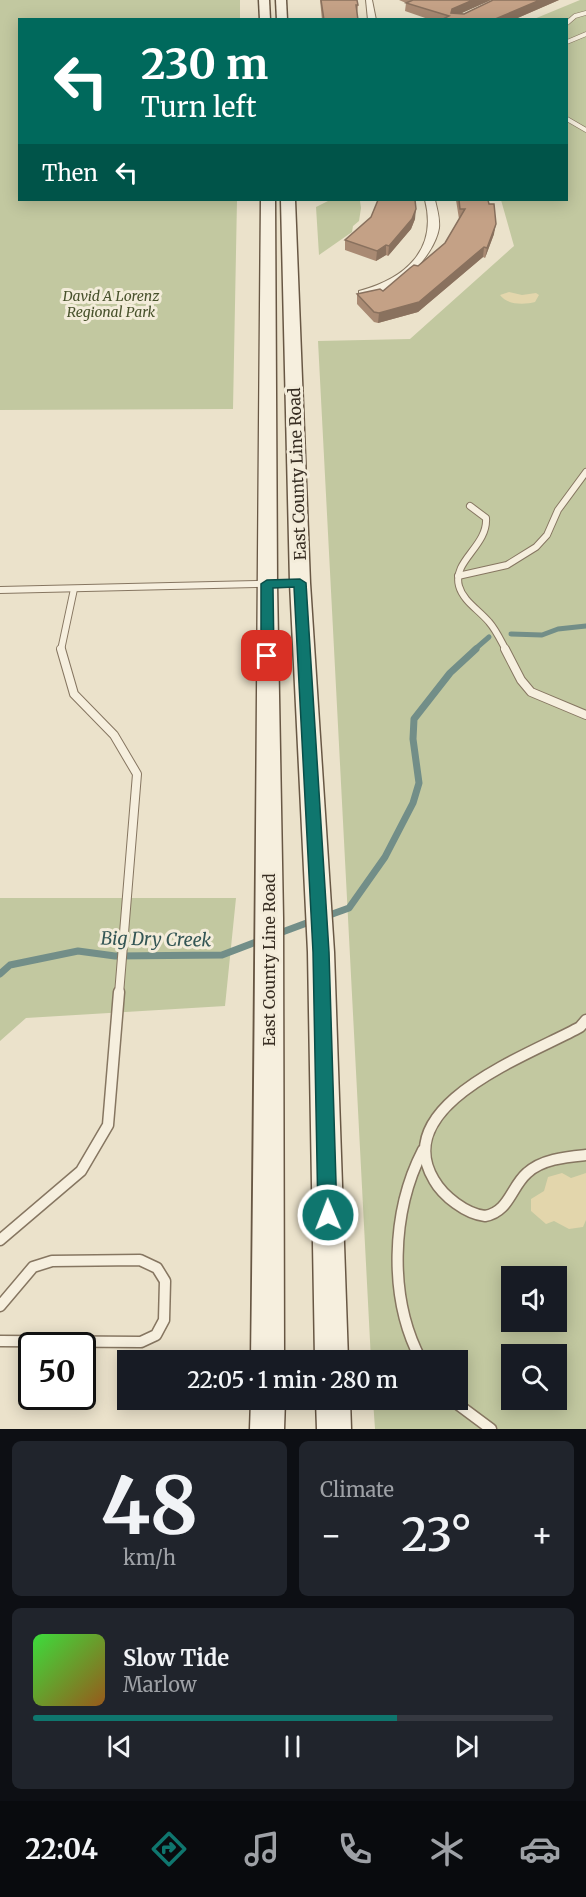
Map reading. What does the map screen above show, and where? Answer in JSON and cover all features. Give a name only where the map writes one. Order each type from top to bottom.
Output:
[{"type":"main road","points":[[264,0],[265,18]]},
{"type":"main road","points":[[281,0],[282,18]]},
{"type":"main road","name":"East County Line Road","points":[[268,201],[267,584],[270,918],[268,1350]]},
{"type":"main road","name":"East County Line Road","points":[[288,201],[300,583],[319,897],[332,1350]]},
{"type":"main road","points":[[267,1410],[267,1429]]},
{"type":"main road","points":[[333,1410],[334,1429]]},
{"type":"street","points":[[369,0],[372,18]]},
{"type":"street","points":[[363,293],[388,285],[405,273],[427,249],[434,229],[430,201]]},
{"type":"lane","points":[[568,22],[575,16],[586,13]]},
{"type":"lane","points":[[568,42],[586,34]]},
{"type":"lane","points":[[568,120],[586,130]]},
{"type":"lane","points":[[458,576],[507,565],[536,547],[547,535],[558,510],[586,472]]},
{"type":"lane","points":[[470,506],[486,519],[488,526],[483,540],[458,576],[459,587],[465,597],[493,625],[529,691],[586,715]]},
{"type":"lane","points":[[0,590],[300,583]]},
{"type":"lane","points":[[0,1240],[81,1171],[108,1125],[137,774],[114,735],[74,693],[61,651],[74,589]]},
{"type":"lane","points":[[414,1350],[400,1296],[399,1249],[403,1204],[413,1170],[423,1150],[425,1134],[435,1117],[452,1100],[502,1068],[584,1024]]},
{"type":"lane","points":[[423,1150],[429,1173],[441,1189],[477,1215],[492,1215],[503,1206],[526,1173],[540,1165],[586,1155]]},
{"type":"lane","points":[[0,1305],[33,1266],[52,1261],[140,1260],[157,1268],[165,1281],[164,1320],[156,1335],[141,1342],[0,1341]]},
{"type":"lane","points":[[465,1410],[491,1429]]},
{"type":"green space","name":"David A Lorenz Regional Park","points":[[0,0],[240,0],[240,18],[18,18],[18,201],[237,201],[233,409],[0,410]]},
{"type":"green space","points":[[580,0],[586,0],[586,1429],[375,1429],[374,1410],[468,1410],[468,1350],[370,1350],[318,341],[410,339],[514,246],[501,201],[568,201],[568,18],[536,18]]},
{"type":"green space","points":[[328,201],[360,201],[361,208],[359,221],[353,226],[352,232],[319,255],[316,207]]},
{"type":"green space","points":[[0,898],[236,898],[225,1006],[26,1018],[0,1041]]},
{"type":"sand","points":[[509,292],[539,295],[535,302],[516,303],[507,301],[500,295]]},
{"type":"sand","points":[[562,1173],[571,1178],[586,1173],[586,1220],[583,1227],[569,1229],[554,1221],[546,1224],[531,1211],[531,1199],[544,1191],[548,1177]]},
{"type":"building","points":[[321,0],[357,0],[358,18],[324,18]]},
{"type":"building","points":[[413,0],[473,0],[452,9],[451,13],[464,14],[493,0],[540,0],[498,18],[445,18],[449,16],[406,3]]},
{"type":"building","points":[[378,201],[415,201],[416,209],[412,219],[389,246],[386,245],[377,251],[345,240],[371,217]]},
{"type":"building","points":[[459,201],[488,201],[489,204],[494,204],[496,224],[487,248],[484,247],[419,302],[379,313],[374,312],[357,294],[380,289],[383,291],[414,265],[418,266],[445,243],[465,209],[460,209]]},
{"type":"waterway","name":"Big Dry Creek","points":[[511,634],[542,635],[558,629],[586,626]]},
{"type":"waterway","name":"Big Dry Creek","points":[[474,650],[489,637]]},
{"type":"waterway","name":"Big Dry Creek","points":[[324,917],[349,908],[385,857],[413,803],[419,783],[413,739],[414,719],[450,673],[476,649]]},
{"type":"waterway","name":"Big Dry Creek","points":[[277,934],[312,921]]},
{"type":"waterway","name":"Big Dry Creek","points":[[0,974],[10,965],[78,951],[115,956],[222,955],[261,940]]},
{"type":"route","points":[[267,656],[267,584],[300,583],[319,897],[328,1215]]}]
